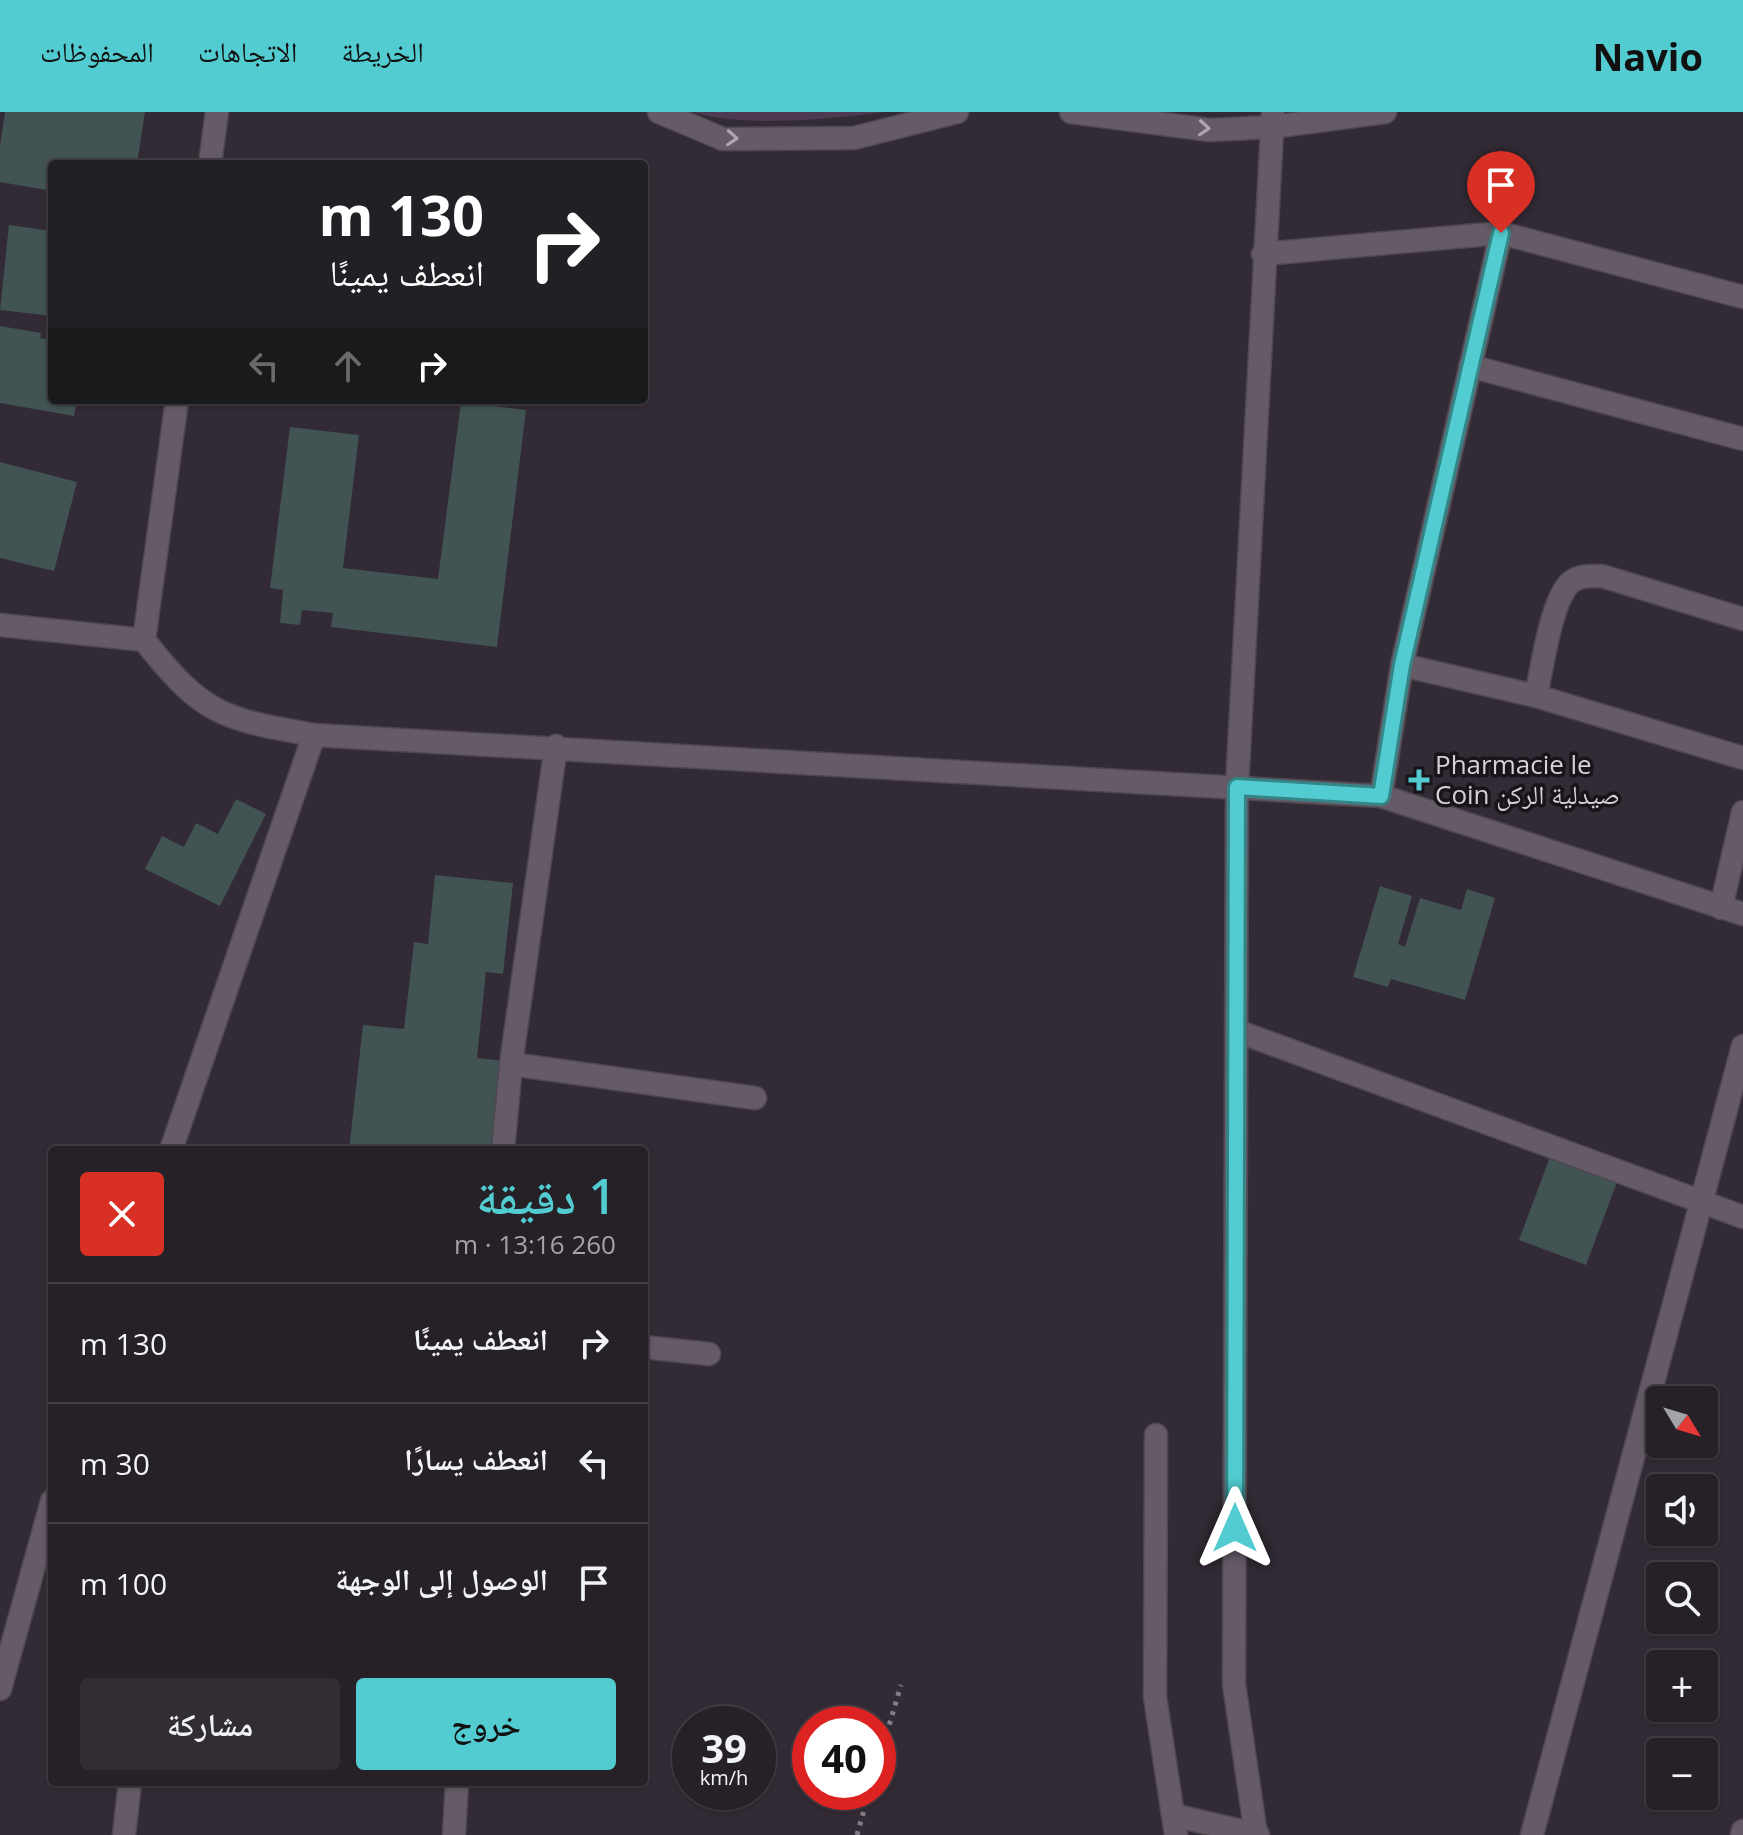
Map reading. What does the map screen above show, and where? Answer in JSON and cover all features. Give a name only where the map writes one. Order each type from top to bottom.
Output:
[{"type":"street","points":[[211,160],[217,112]]},
{"type":"street","points":[[659,112],[723,139],[854,138],[957,112]]},
{"type":"street","points":[[1071,112],[1210,130],[1272,119],[1385,112]]},
{"type":"street","points":[[1156,1435],[1155,1697],[1175,1825],[1257,1835],[1234,1684],[1237,787],[1272,119]]},
{"type":"street","points":[[1263,254],[1501,233],[1743,297]]},
{"type":"street","points":[[1381,796],[1402,665],[1501,233]]},
{"type":"street","points":[[1470,366],[1743,439]]},
{"type":"street","points":[[144,640],[176,404]]},
{"type":"street","points":[[1536,696],[1556,610],[1569,583],[1582,576],[1602,576],[1743,619]]},
{"type":"street","points":[[0,625],[144,640],[178,683],[199,702],[253,724],[314,735],[556,746],[1381,796],[1743,914]]},
{"type":"street","points":[[1402,665],[1536,696],[1743,758]]},
{"type":"street","points":[[172,1146],[314,735]]},
{"type":"street","points":[[503,1146],[511,1064],[556,746]]},
{"type":"street","points":[[1721,908],[1743,812]]},
{"type":"street","points":[[1237,1031],[1743,1217]]},
{"type":"street","points":[[1532,1835],[1743,1046]]},
{"type":"street","points":[[511,1064],[755,1098]]},
{"type":"street","points":[[648,1347],[709,1354]]},
{"type":"street","points":[[0,1689],[48,1515]]},
{"type":"street","points":[[124,1835],[130,1786]]},
{"type":"street","points":[[454,1835],[457,1786]]},
{"type":"path","points":[[895,1706],[901,1685]]},
{"type":"path","points":[[857,1835],[864,1810]]},
{"type":"shaded area","points":[[693,112],[884,112],[761,121]]},
{"type":"building","points":[[5,112],[145,112],[138,160],[48,160],[48,190],[0,182],[0,146]]},
{"type":"building","points":[[9,225],[48,230],[48,316],[0,310]]},
{"type":"building","points":[[0,326],[41,333],[40,338],[48,339],[48,404],[76,404],[74,416],[0,403]]},
{"type":"building","points":[[461,404],[526,410],[497,647],[331,627],[333,613],[302,610],[300,625],[280,623],[283,590],[270,588],[290,427],[359,435],[343,568],[438,579]]},
{"type":"building","points":[[0,462],[77,482],[54,571],[0,558]]},
{"type":"building","points":[[236,799],[266,814],[220,906],[145,869],[162,836],[184,847],[196,823],[218,834]]},
{"type":"building","points":[[435,875],[513,883],[503,974],[486,972],[477,1058],[505,1061],[495,1146],[349,1146],[363,1025],[404,1029],[414,942],[428,944]]},
{"type":"building","points":[[1380,886],[1412,896],[1398,944],[1405,947],[1420,898],[1461,910],[1467,889],[1495,898],[1465,1000],[1391,979],[1388,987],[1353,977]]},
{"type":"building","points":[[1550,1157],[1617,1182],[1586,1265],[1519,1240]]},
{"type":"place","name":"Pharmacie le Coin صيدلية الركن","points":[[1419,780]]},
{"type":"route","points":[[1235,1528],[1237,787],[1381,796],[1402,665],[1501,233]]}]
